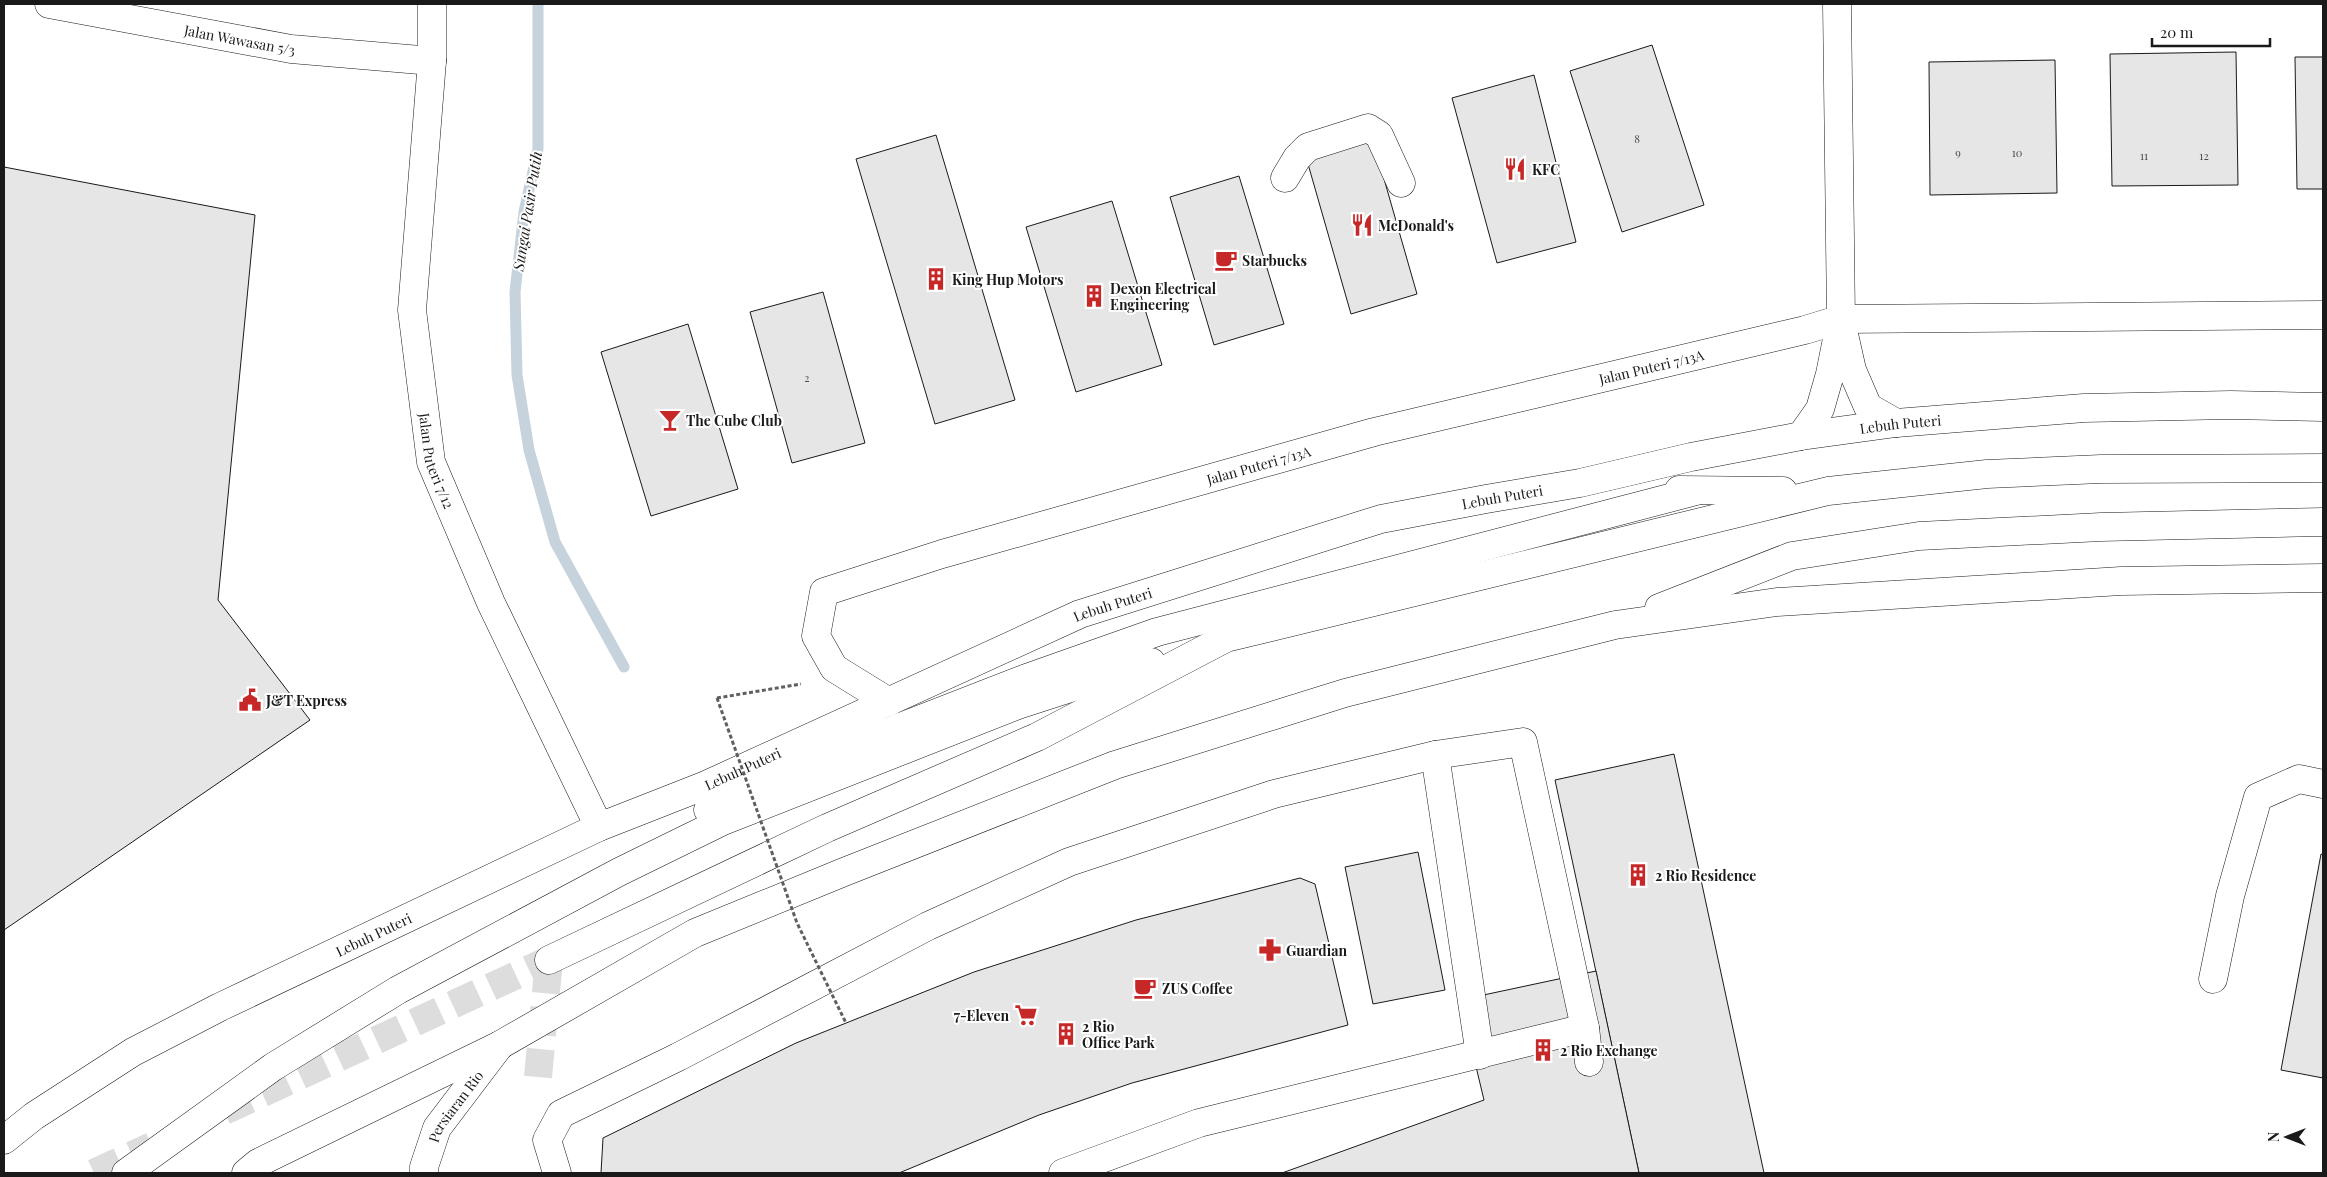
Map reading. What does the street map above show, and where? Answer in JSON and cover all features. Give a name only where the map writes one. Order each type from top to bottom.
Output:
[{"type":"main road","name":"Jalan Wawasan 5/3","points":[[49,4],[291,48],[432,61]]},
{"type":"main road","name":"Jalan Puteri 7/12","points":[[432,4],[432,61],[412,310],[431,462],[491,603],[600,827]]},
{"type":"main road","points":[[1838,4],[1841,319],[1852,370],[1868,407],[1896,422]]},
{"type":"main road","points":[[1285,178],[1297,158],[1308,148],[1368,128],[1379,135],[1401,183]]},
{"type":"main road","points":[[1841,319],[2323,315]]},
{"type":"main road","points":[[1801,436],[1820,410],[1830,374],[1841,319]]},
{"type":"main road","name":"Jalan Puteri 7/13A","points":[[889,702],[834,668],[816,636],[824,592],[942,554],[1374,432],[1805,330],[1841,319]]},
{"type":"main road","name":"Lebuh Puteri","points":[[4,1140],[34,1116],[133,1052],[220,1007],[600,827],[706,785],[1090,612],[1381,520],[1486,498],[1580,483],[1691,457],[1801,436],[1896,422],[2084,408],[2231,405],[2323,406]]},
{"type":"main road","points":[[1580,483],[1696,491],[1828,491],[1986,474],[2101,469],[2323,468]]},
{"type":"main road","points":[[619,872],[684,821],[782,774],[1077,660],[1157,632],[1696,491]]},
{"type":"main road","points":[[126,1173],[273,1067],[398,990],[619,872],[723,821],[1018,706],[1226,638],[1828,491]]},
{"type":"main road","points":[[1615,625],[1792,556],[1920,536],[2101,527],[2323,522]]},
{"type":"main road","points":[[246,1173],[258,1163],[500,1045],[695,933],[1116,765],[1346,693],[1615,625],[1777,602],[2121,581],[2323,578]]},
{"type":"main road","points":[[549,960],[827,828],[1037,737],[1226,638]]},
{"type":"main road","points":[[557,1173],[547,1140],[561,1114],[678,1057],[928,926],[1069,862],[1274,794],[1435,755],[1523,742],[1585,1028],[1589,1062]]},
{"type":"main road","points":[[1435,755],[1480,1055]]},
{"type":"main road","points":[[2213,979],[2230,896],[2258,796],[2299,779],[2323,784]]},
{"type":"main road","points":[[1063,1173],[1199,1123],[1585,1028]]},
{"type":"main road","name":"Persiaran Rio","points":[[424,1173],[424,1167],[437,1128],[500,1045]]},
{"type":"path","points":[[801,684],[717,698],[797,923],[846,1023]]},
{"type":"building","points":[[1652,45],[1704,205],[1622,232],[1570,71]]},
{"type":"building","points":[[2236,52],[2238,185],[2112,186],[2110,54]]},
{"type":"building","points":[[2295,57],[2323,57],[2323,189],[2297,189]]},
{"type":"building","points":[[2055,60],[2057,193],[1930,195],[1929,62]]},
{"type":"building","points":[[1534,75],[1576,242],[1497,263],[1452,98]]},
{"type":"building","name":"King Hup Motors","points":[[936,135],[1015,400],[935,424],[856,159]]},
{"type":"building","points":[[1372,137],[1417,294],[1351,314],[1306,157]]},
{"type":"building","points":[[4,167],[255,215],[218,600],[310,720],[4,930]]},
{"type":"building","points":[[1239,176],[1284,324],[1214,345],[1170,197]]},
{"type":"building","name":"Dexon Electrical Engineering","points":[[1112,201],[1162,365],[1076,392],[1026,227]]},
{"type":"building","points":[[823,292],[865,443],[792,463],[750,312]]},
{"type":"building","name":"The Cube Club","points":[[688,324],[738,489],[651,516],[601,352]]},
{"type":"building","name":"2 Rio Residence","points":[[1674,754],[1764,1173],[1639,1173],[1555,780]]},
{"type":"building","points":[[1418,852],[1445,990],[1373,1004],[1345,867]]},
{"type":"building","points":[[2321,854],[2323,855],[2323,1078],[2281,1070]]},
{"type":"building","name":"2 Rio Office Park","points":[[1300,878],[1315,884],[1348,1025],[1132,1083],[1039,1115],[899,1173],[601,1173],[603,1138],[796,1043],[974,972],[1136,920]]},
{"type":"building","name":"2 Rio Exchange","points":[[1596,971],[1639,1173],[1282,1173],[1484,1100],[1460,1000]]},
{"type":"waterway","name":"Sungai Pasir Putih","points":[[538,4],[538,149],[524,212],[515,292],[517,375],[529,450],[555,542],[624,667]]},
{"type":"tunnel","points":[[538,1077],[549,960]]},
{"type":"tunnel","points":[[224,1111],[549,960]]},
{"type":"tunnel","points":[[94,1173],[152,1146]]},
{"type":"place","name":"KFC","points":[[1515,169]]},
{"type":"place","name":"McDonald's","points":[[1362,225]]},
{"type":"place","name":"Starbucks","points":[[1226,260]]},
{"type":"place","name":"King Hup Motors","points":[[936,279]]},
{"type":"place","name":"Dexon Electrical Engineering","points":[[1094,296]]},
{"type":"place","name":"The Cube Club","points":[[670,420]]},
{"type":"place","name":"J&T Express","points":[[250,700]]},
{"type":"place","name":"2 Rio Residence","points":[[1638,875]]},
{"type":"place","name":"Guardian","points":[[1270,950]]},
{"type":"place","name":"ZUS Coffee","points":[[1145,988]]},
{"type":"place","name":"7-Eleven","points":[[1026,1015]]},
{"type":"place","name":"2 Rio Office Park","points":[[1066,1034]]},
{"type":"place","name":"2 Rio Exchange","points":[[1543,1050]]}]
